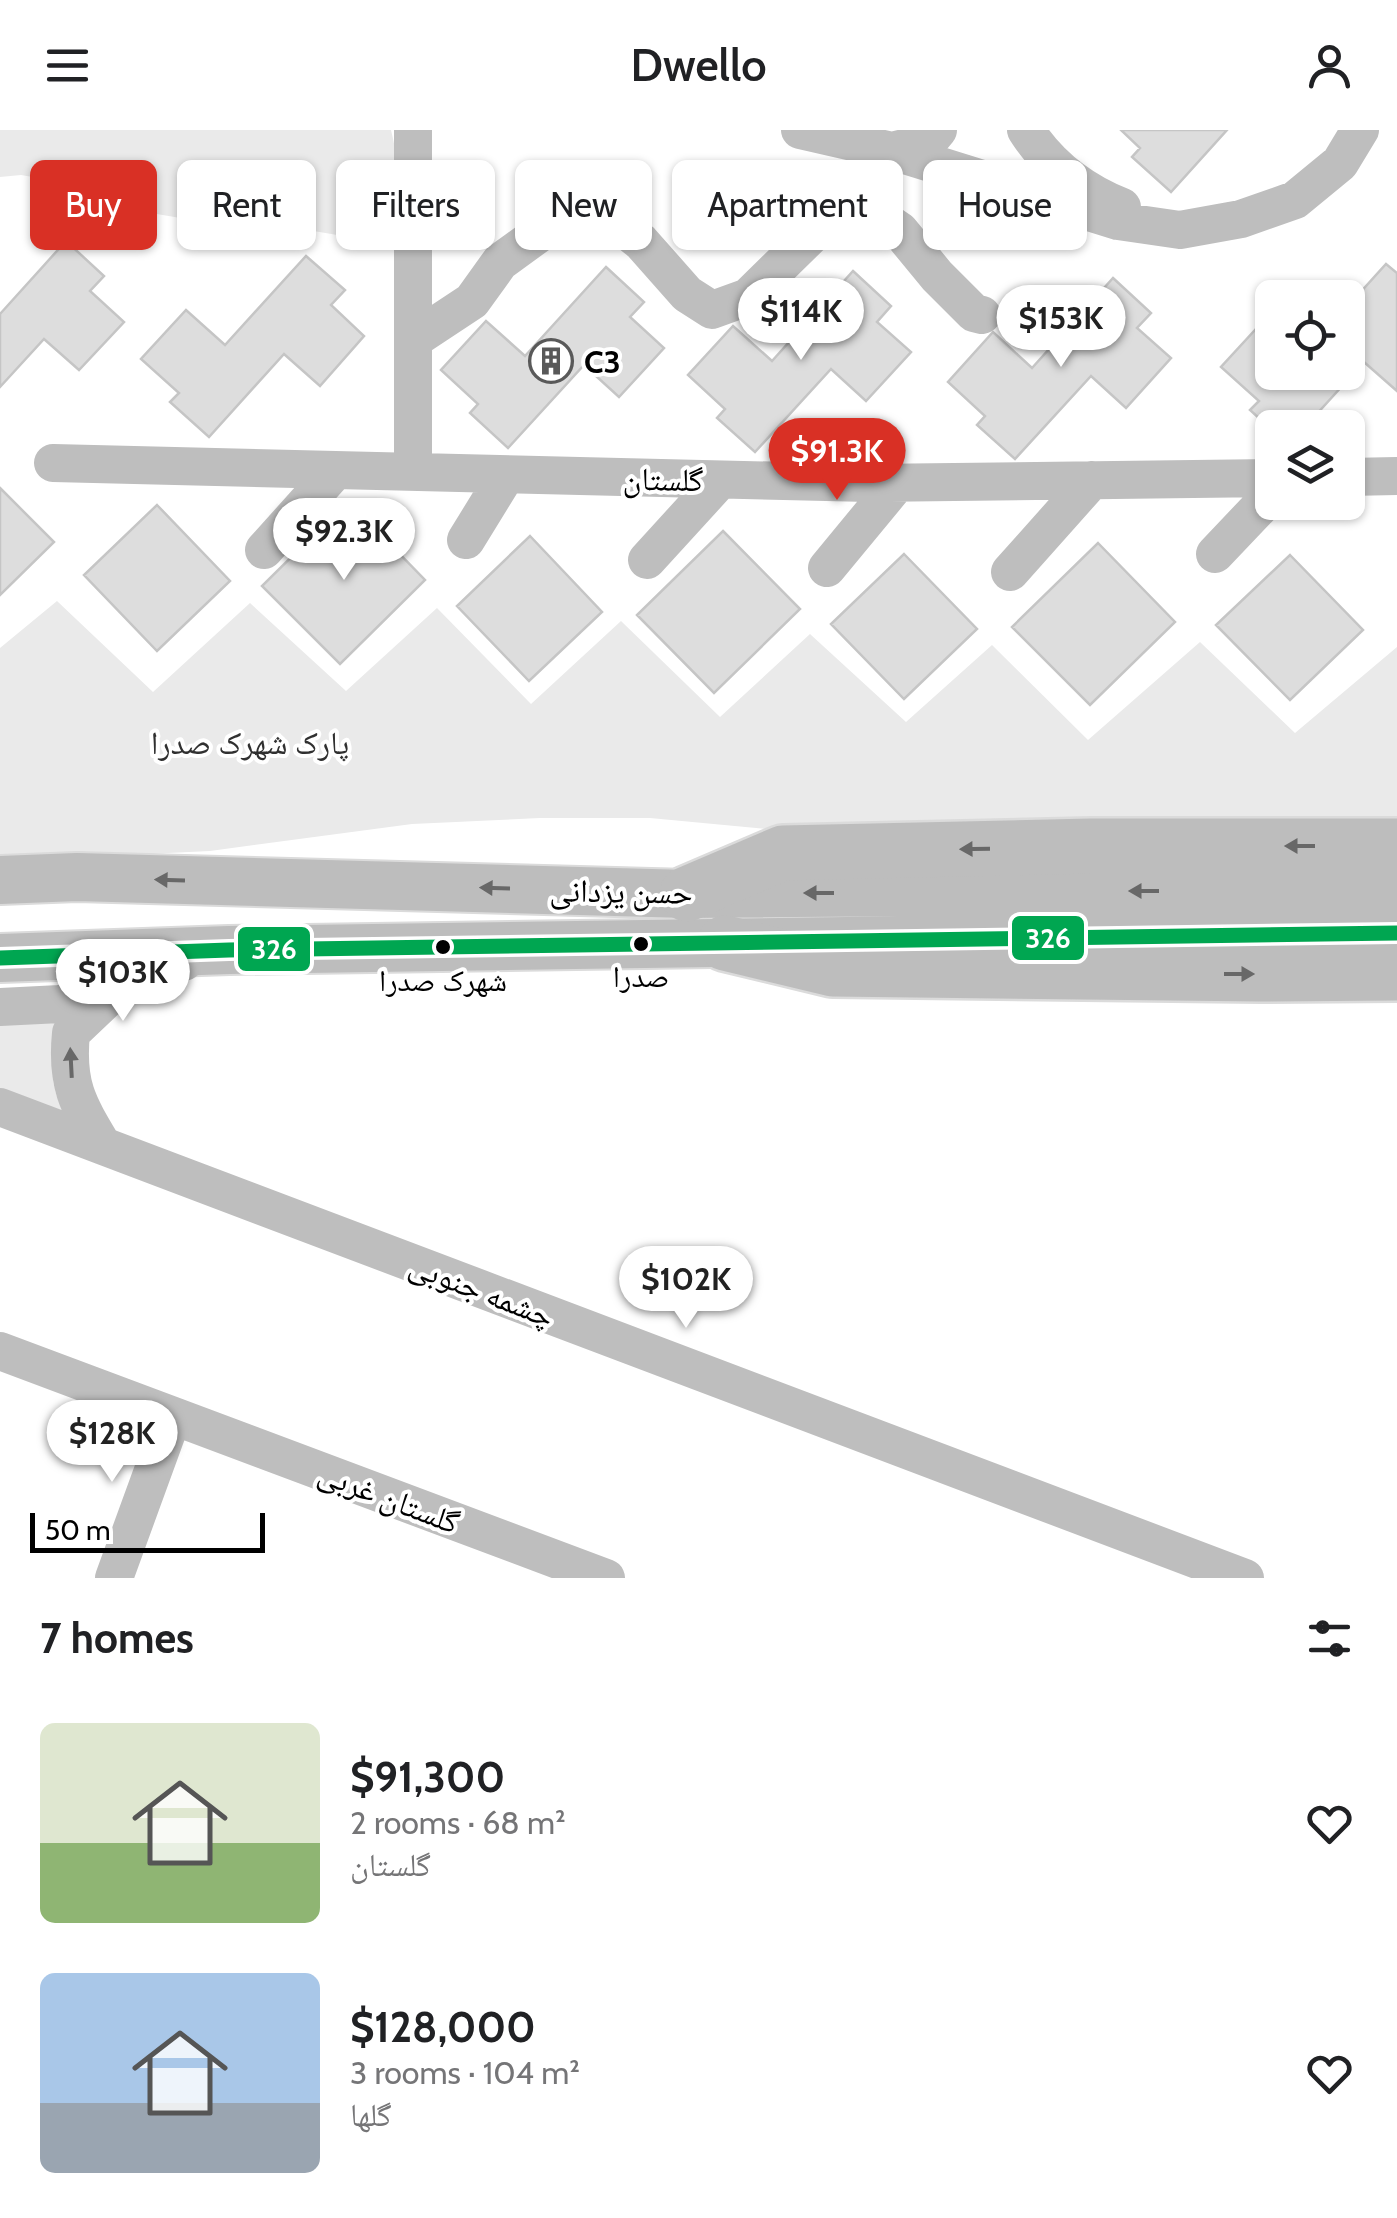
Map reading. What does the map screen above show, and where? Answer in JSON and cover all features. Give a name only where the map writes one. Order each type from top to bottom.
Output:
[{"type":"highway","points":[[687,894],[783,853],[1091,846],[1397,846]]},
{"type":"highway","points":[[725,943],[834,969],[1397,972]]},
{"type":"main road","name":"حسن یزدانی","points":[[0,880],[77,878],[687,894],[1243,913]]},
{"type":"main road","points":[[1243,913],[1397,888]]},
{"type":"main road","name":"حسن یزدانی","points":[[0,958],[229,950],[725,943],[1243,913]]},
{"type":"main road","points":[[1243,913],[1397,933]]},
{"type":"street","points":[[413,472],[414,130]]},
{"type":"street","points":[[800,130],[892,151],[1118,222],[1180,230],[1241,219],[1296,200],[1340,162],[1360,130]]},
{"type":"street","points":[[892,151],[928,142],[938,130]]},
{"type":"street","points":[[1026,130],[1042,155],[1100,198],[1180,230]]},
{"type":"street","points":[[414,340],[472,301],[500,262],[569,212],[608,216],[640,242],[687,294],[712,310],[748,297],[836,210],[878,216],[900,232],[974,313],[982,315]]},
{"type":"street","name":"گلستان","points":[[53,463],[720,480],[1255,478]]},
{"type":"street","points":[[264,550],[335,470]]},
{"type":"street","points":[[466,540],[506,475]]},
{"type":"street","points":[[1365,477],[1397,476]]},
{"type":"street","points":[[648,560],[720,480]]},
{"type":"street","points":[[1010,572],[1092,480]]},
{"type":"street","points":[[826,568],[898,482]]},
{"type":"street","points":[[1215,554],[1255,512]]},
{"type":"street","points":[[0,872],[77,878]]},
{"type":"street","points":[[103,1146],[79,1106],[68,1068],[71,1033],[115,992],[150,971],[229,950]]},
{"type":"street","points":[[0,1007],[60,1004],[115,992]]},
{"type":"street","name":"چشمه جنوبی","points":[[0,1108],[1245,1578]]},
{"type":"street","name":"گلستان غربی","points":[[0,1351],[606,1578]]},
{"type":"street","points":[[114,1578],[173,1416]]},
{"type":"green space","points":[[0,130],[391,130],[396,160],[336,160],[336,235],[316,231],[316,160],[177,160],[177,217],[157,214],[157,160],[30,160],[30,177],[0,177]]},
{"type":"green space","name":"پارک شهرک صدرا","points":[[57,601],[153,692],[250,603],[346,691],[437,608],[531,704],[621,621],[720,717],[810,634],[906,722],[992,645],[1088,740],[1200,642],[1295,733],[1397,647],[1397,826],[841,836],[650,818],[540,818],[412,824],[210,851],[64,858],[0,855],[0,648]]},
{"type":"green space","points":[[65,1018],[52,1069],[56,1093],[68,1120],[0,1096],[0,1020]]},
{"type":"building","points":[[1121,130],[1227,130],[1171,192],[1132,157],[1140,148]]},
{"type":"building","points":[[58,250],[76,250],[104,276],[90,291],[124,322],[79,370],[44,339],[0,387],[0,314]]},
{"type":"building","points":[[306,256],[345,290],[331,305],[364,336],[320,386],[284,354],[209,437],[170,402],[179,393],[141,359],[186,310],[225,345]]},
{"type":"building","points":[[1386,264],[1397,273],[1397,391],[1365,363],[1365,287]]},
{"type":"building","name":"C3","points":[[606,267],[644,302],[630,317],[664,348],[619,397],[584,365],[508,448],[470,413],[478,404],[441,370],[486,321],[525,356]]},
{"type":"building","points":[[853,271],[891,306],[877,322],[911,352],[866,401],[831,369],[755,452],[717,418],[725,409],[688,375],[733,326],[772,361]]},
{"type":"building","points":[[1113,278],[1151,313],[1137,328],[1171,358],[1126,408],[1091,376],[1015,459],[977,425],[985,416],[948,382],[993,332],[1032,368]]},
{"type":"building","points":[[1255,330],[1255,390],[1339,390],[1320,410],[1255,410],[1255,415],[1250,410],[1259,401],[1221,367]]},
{"type":"building","points":[[0,488],[54,542],[0,595]]},
{"type":"building","points":[[348,501],[425,580],[340,664],[262,586]]},
{"type":"building","points":[[157,505],[230,581],[157,651],[84,575]]},
{"type":"building","points":[[723,531],[800,609],[714,693],[637,615]]},
{"type":"building","points":[[530,536],[602,612],[529,681],[457,606]]},
{"type":"building","points":[[1098,543],[1175,622],[1090,705],[1012,627]]},
{"type":"building","points":[[904,554],[977,629],[904,699],[831,624]]},
{"type":"building","points":[[1290,555],[1363,630],[1290,700],[1216,625]]},
{"type":"transit line","name":"326","points":[[0,958],[229,950],[1397,933]]},
{"type":"place","name":"C3","points":[[551,361]]},
{"type":"place","name":"صدرا","points":[[641,944]]},
{"type":"place","name":"شهرک صدرا","points":[[443,947]]}]
